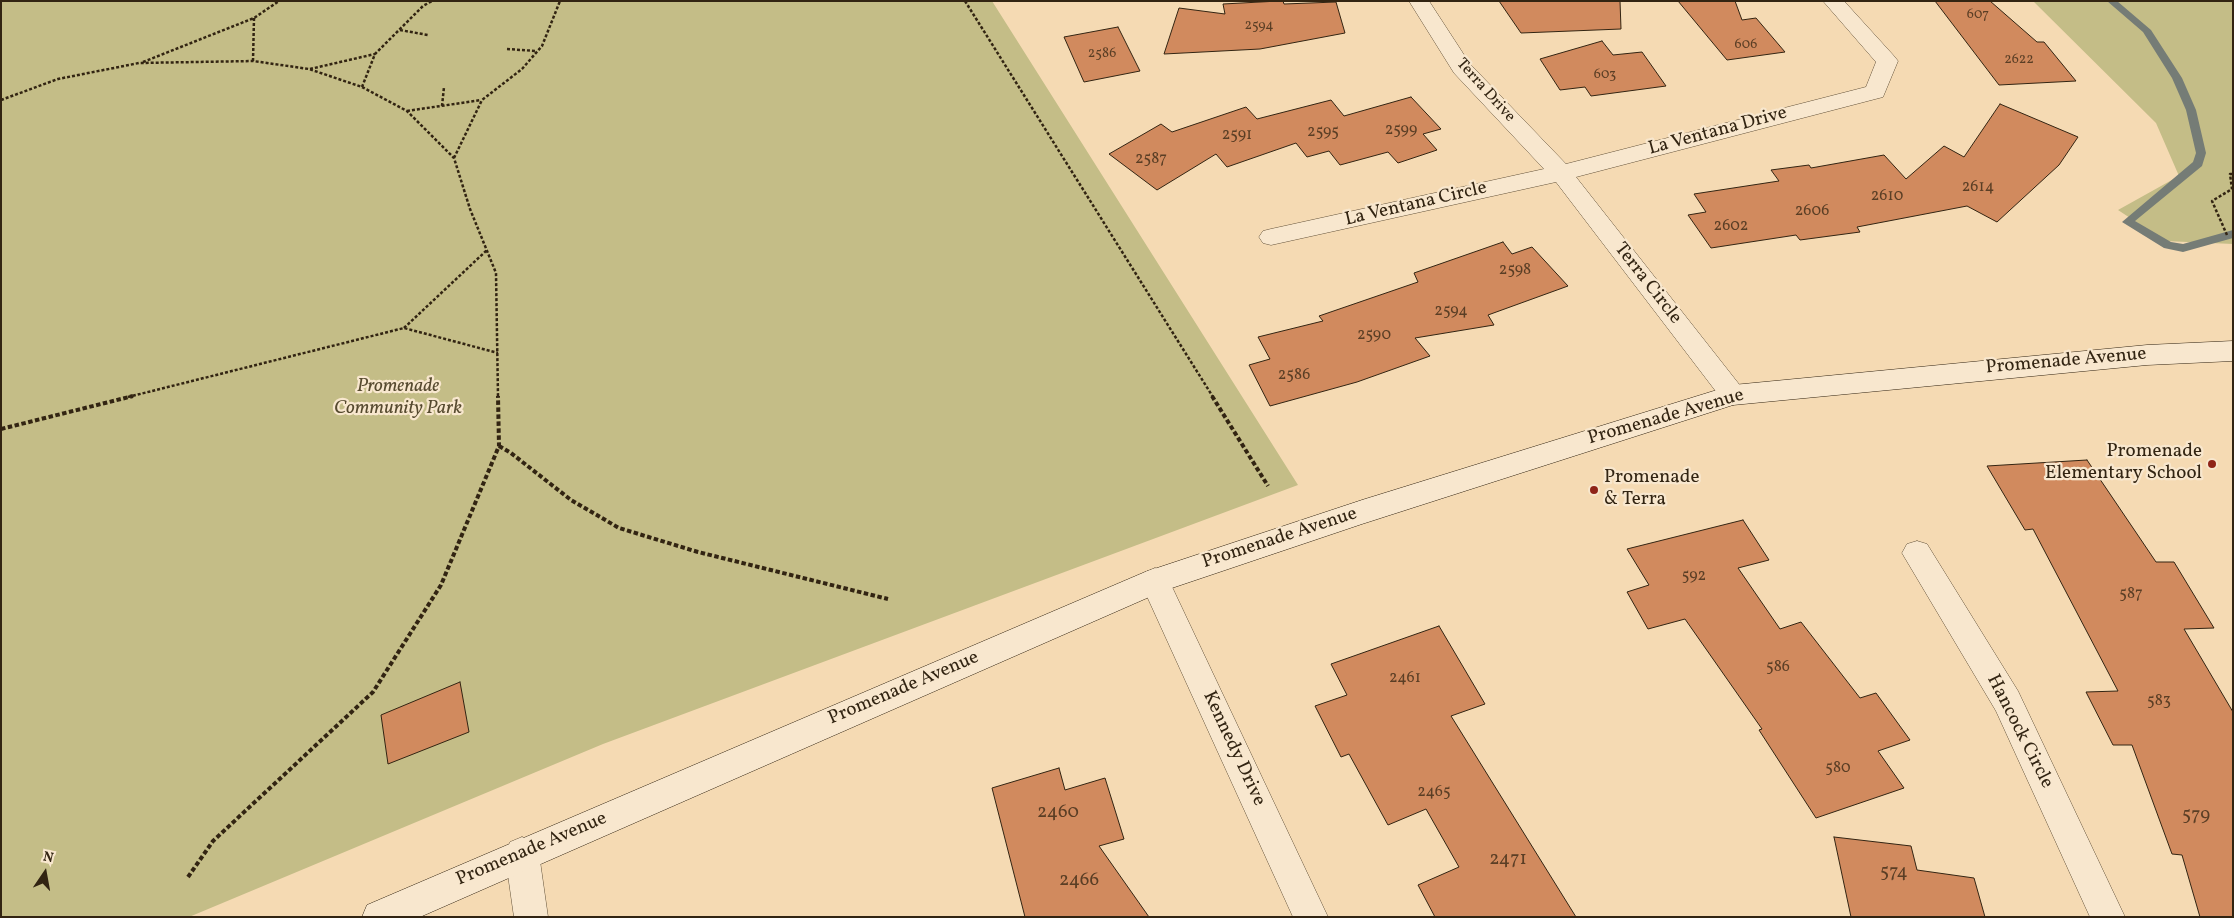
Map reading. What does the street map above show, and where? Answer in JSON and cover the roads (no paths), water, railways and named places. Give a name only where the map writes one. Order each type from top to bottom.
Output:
[{"type":"street","name":"Terra Drive","points":[[1420,1],[1462,68],[1560,173]]},
{"type":"street","name":"La Ventana Drive","points":[[1560,173],[1874,92],[1887,62],[1834,1]]},
{"type":"street","name":"La Ventana Circle","points":[[1271,237],[1560,173]]},
{"type":"street","name":"Terra Circle","points":[[1560,173],[1733,395]]},
{"type":"street","name":"Promenade Avenue","points":[[379,917],[1155,581],[1362,512],[1733,395],[2147,355],[2233,350]]},
{"type":"street","name":"Hancock Circle","points":[[1917,553],[2007,701],[2108,917]]},
{"type":"street","name":"Kennedy Drive","points":[[1155,581],[1311,917]]},
{"type":"street","points":[[522,854],[531,917]]},
{"type":"waterway","points":[[2111,1],[2146,30],[2177,78],[2191,110],[2201,153],[2198,164],[2127,222],[2168,245],[2183,248],[2233,234]]},
{"type":"place","name":"Promenade Elementary School","points":[[2212,464]]},
{"type":"place","name":"Promenade & Terra","points":[[1594,490]]},
{"type":"park label","name":"Promenade Community Park","points":[[398,399]]}]
